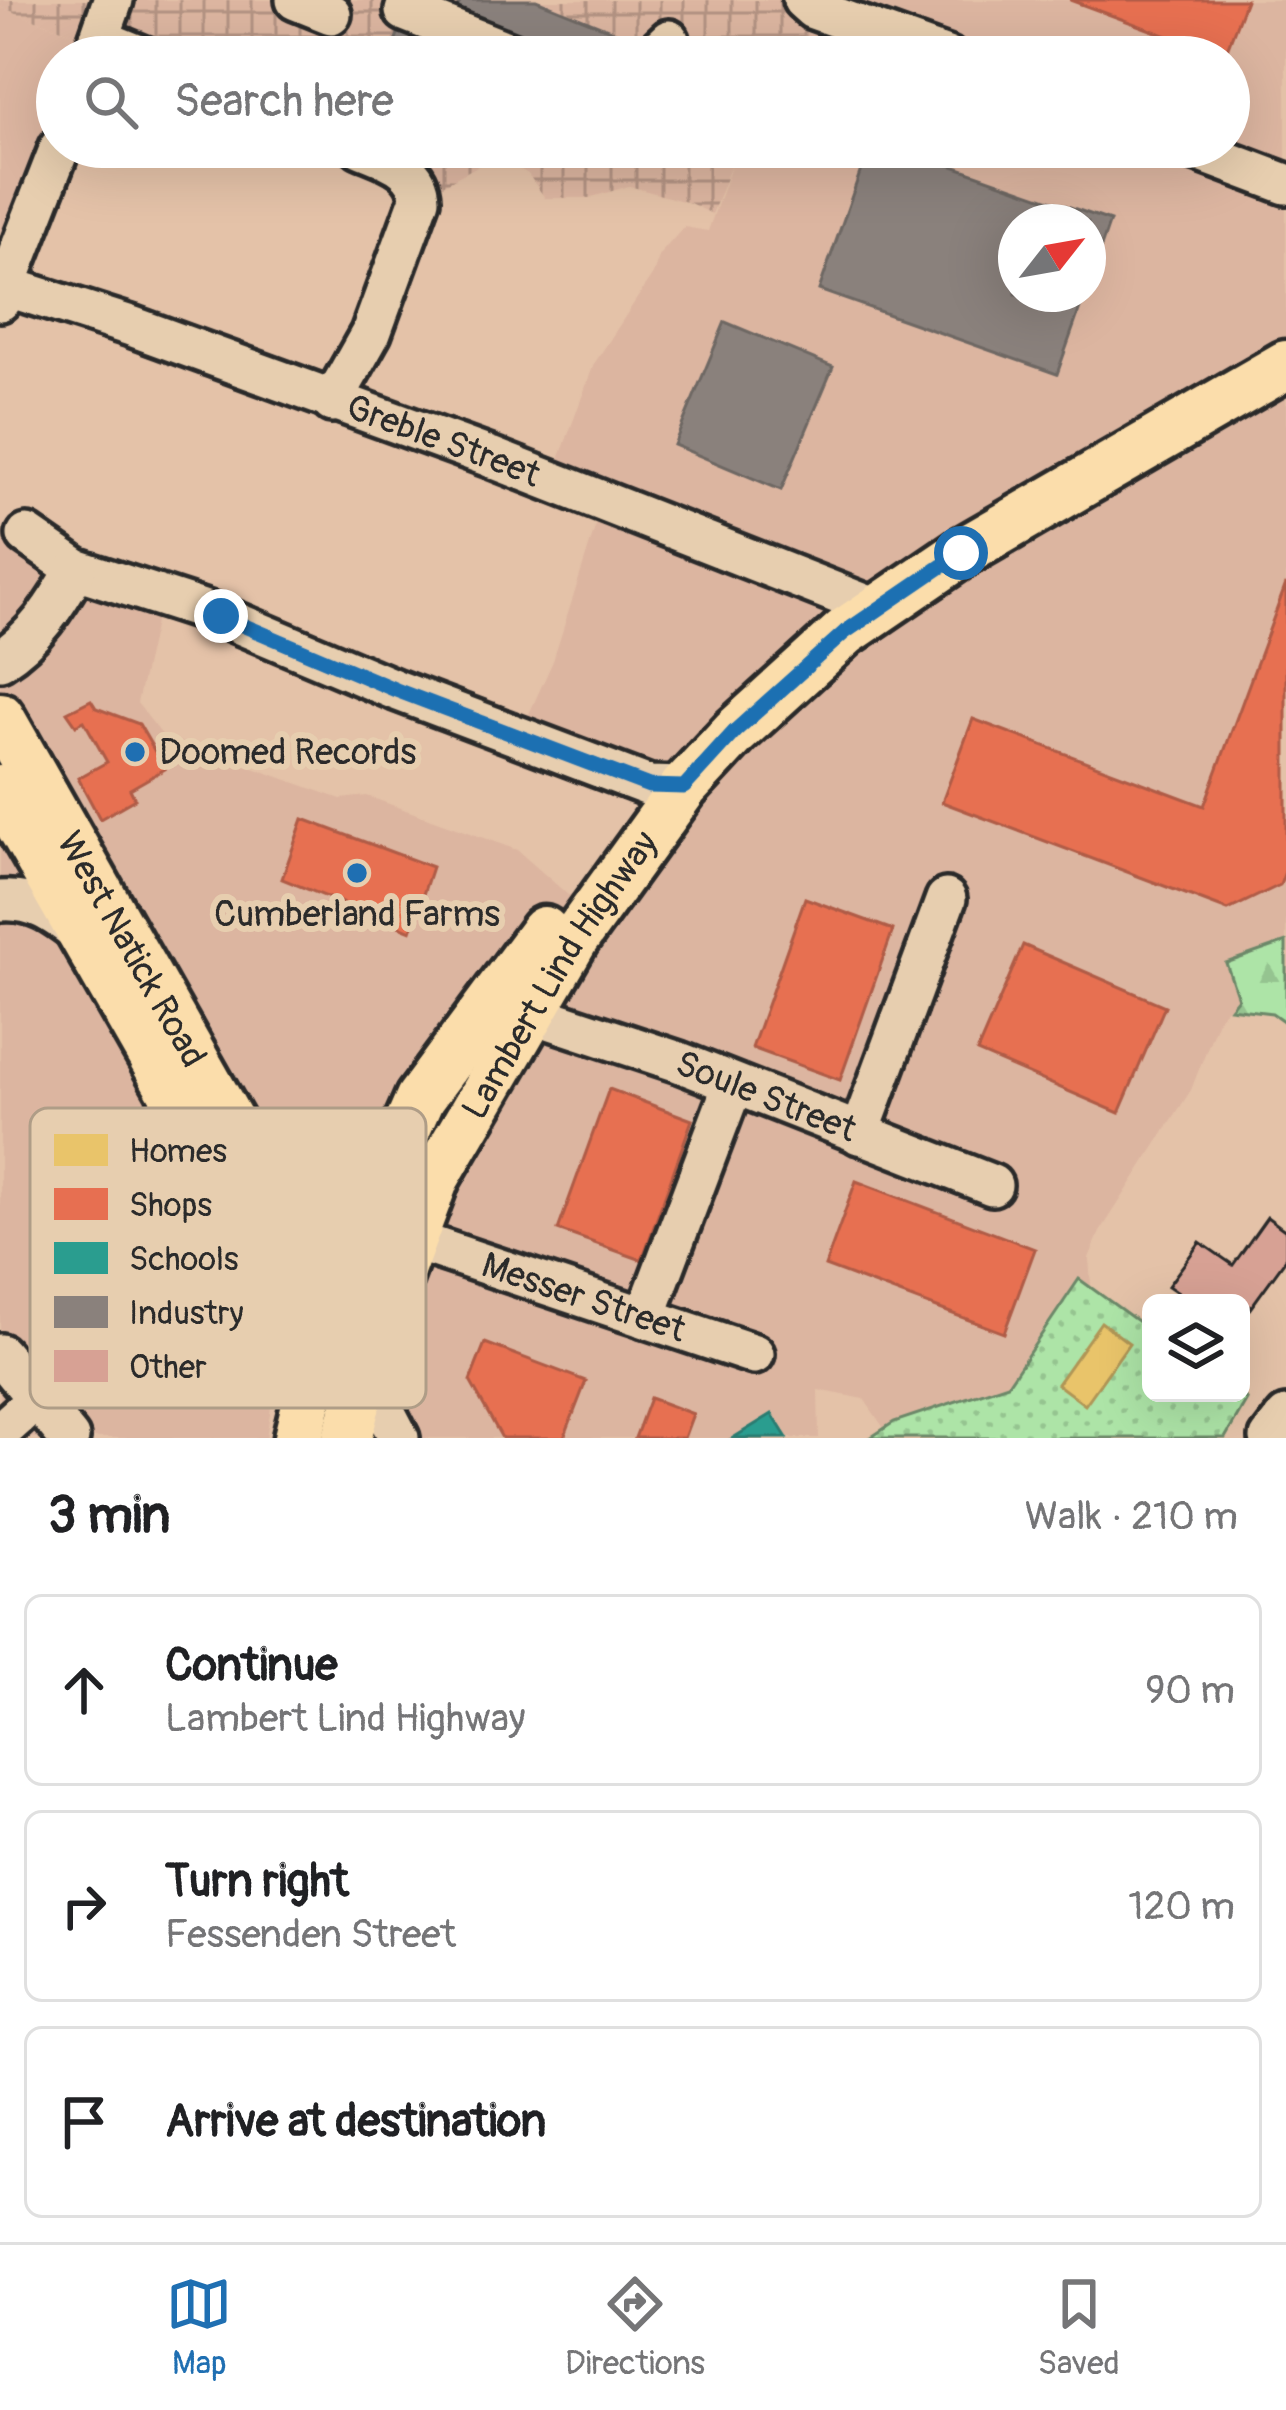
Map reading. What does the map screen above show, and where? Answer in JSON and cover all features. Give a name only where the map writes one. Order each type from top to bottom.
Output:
[{"type":"main road","name":"Lambert Lind Highway","points":[[426,1203],[435,1178],[575,938],[684,787],[735,731],[845,632],[961,553],[1286,365]]},
{"type":"main road","name":"West Natick Road","points":[[0,716],[28,837],[214,1108]]},
{"type":"main road","name":"Lambert Lind Highway","points":[[416,1108],[554,917],[623,833],[684,787]]},
{"type":"main road","name":"West Natick Road","points":[[0,790],[183,1108]]},
{"type":"main road","name":"Lambert Lind Highway","points":[[298,1438],[305,1408]]},
{"type":"main road","name":"Lambert Lind Highway","points":[[347,1438],[355,1408]]},
{"type":"street","points":[[101,36],[113,0]]},
{"type":"street","points":[[409,0],[405,11],[468,36]]},
{"type":"street","points":[[803,0],[813,9],[888,36]]},
{"type":"street","points":[[2,294],[52,168]]},
{"type":"street","points":[[332,402],[371,333],[402,258],[420,199],[420,187],[405,168]]},
{"type":"street","points":[[1244,168],[1286,184]]},
{"type":"street","name":"Greble Street","points":[[2,294],[131,326],[490,457],[877,610]]},
{"type":"street","points":[[27,535],[76,569],[221,616],[396,690],[649,786],[684,787]]},
{"type":"street","points":[[0,660],[23,643],[54,608],[76,569]]},
{"type":"street","points":[[859,1134],[946,899]]},
{"type":"street","points":[[0,901],[36,904],[88,940]]},
{"type":"street","name":"Soule Street","points":[[540,1016],[622,1041],[992,1185]]},
{"type":"street","points":[[645,1318],[733,1085]]},
{"type":"street","name":"Messer Street","points":[[426,1244],[754,1354]]},
{"type":"street","points":[[0,1354],[30,1390]]},
{"type":"street","points":[[0,1432],[30,1406]]},
{"type":"street","points":[[45,1408],[69,1438]]},
{"type":"street","name":"West Natick Road","points":[[383,1408],[399,1438]]},
{"type":"street","points":[[1270,1438],[1286,1417]]},
{"type":"shaded area","points":[[0,0],[809,0],[831,18],[805,36],[81,36],[0,7]]},
{"type":"shaded area","points":[[809,0],[1286,0],[1286,942],[1227,963],[1238,998],[1220,1015],[1191,1090],[1100,1232],[1089,1258],[1091,1285],[1046,1324],[1013,1385],[886,1431],[864,1399],[818,1390],[819,1438],[364,1438],[344,1408],[426,1408],[426,1108],[30,1108],[30,1408],[271,1408],[266,1438],[0,1438],[0,538],[160,600],[137,703],[163,736],[341,799],[367,796],[517,850],[568,895],[577,893],[623,837],[677,794],[519,736],[553,661],[600,512],[552,479],[594,364],[653,274],[660,254],[684,227],[708,231],[730,168],[1250,168],[1250,36],[805,36],[830,18]]},
{"type":"shaded area","points":[[0,7],[81,36],[36,36],[36,168],[49,168],[0,303]]},
{"type":"shaded area","points":[[392,168],[474,168],[428,193]]},
{"type":"shaded area","points":[[518,168],[730,168],[712,214],[629,186],[589,198],[545,198]]},
{"type":"green space","points":[[1286,942],[1286,1023],[1272,1013],[1230,1008],[1238,998],[1226,963]]},
{"type":"green space","points":[[1079,1279],[1142,1324],[1142,1402],[1246,1402],[1225,1438],[870,1438],[894,1422],[1008,1384]]},
{"type":"building: Homes","points":[[1101,1322],[1129,1343],[1085,1405],[1057,1384]]},
{"type":"building: Shops","points":[[1070,0],[1246,0],[1232,36],[1167,36]]},
{"type":"building: Shops","points":[[1286,584],[1286,869],[1280,885],[1228,910],[942,802],[973,719],[1204,806]]},
{"type":"building: Shops","points":[[91,700],[96,708],[139,724],[165,769],[130,789],[135,799],[100,819],[78,778],[107,762],[84,721],[76,725],[67,712]]},
{"type":"building: Shops","name":"Cumberland Farms","points":[[303,819],[432,867],[411,931],[282,879]]},
{"type":"building: Shops","points":[[805,898],[893,930],[840,1080],[752,1048]]},
{"type":"building: Shops","points":[[1023,945],[1165,1006],[1119,1113],[977,1052]]},
{"type":"building: Shops","points":[[609,1089],[692,1120],[642,1260],[558,1230]]},
{"type":"building: Shops","points":[[856,1181],[1035,1249],[1004,1333],[825,1266]]},
{"type":"building: Shops","points":[[485,1343],[586,1381],[564,1438],[502,1438],[470,1381]]},
{"type":"building: Shops","points":[[650,1398],[693,1414],[684,1438],[635,1438]]},
{"type":"building: Schools","points":[[772,1414],[787,1438],[733,1438]]},
{"type":"building: Industry","points":[[461,0],[536,0],[618,33],[505,36],[454,16]]},
{"type":"building: Industry","points":[[862,168],[959,168],[1062,204],[998,204],[998,312],[1079,312],[1057,374],[819,290]]},
{"type":"building: Industry","points":[[725,322],[833,367],[781,490],[674,445]]},
{"type":"building: Other","points":[[1267,1217],[1286,1231],[1286,1259],[1250,1309],[1250,1294],[1180,1294],[1168,1286],[1200,1242],[1233,1265]]},
{"type":"place","name":"Doomed Records","points":[[135,752]]},
{"type":"place","name":"Cumberland Farms","points":[[357,873]]},
{"type":"route","points":[[221,616],[396,690],[649,786],[684,787],[735,731],[845,632],[961,553]]}]
